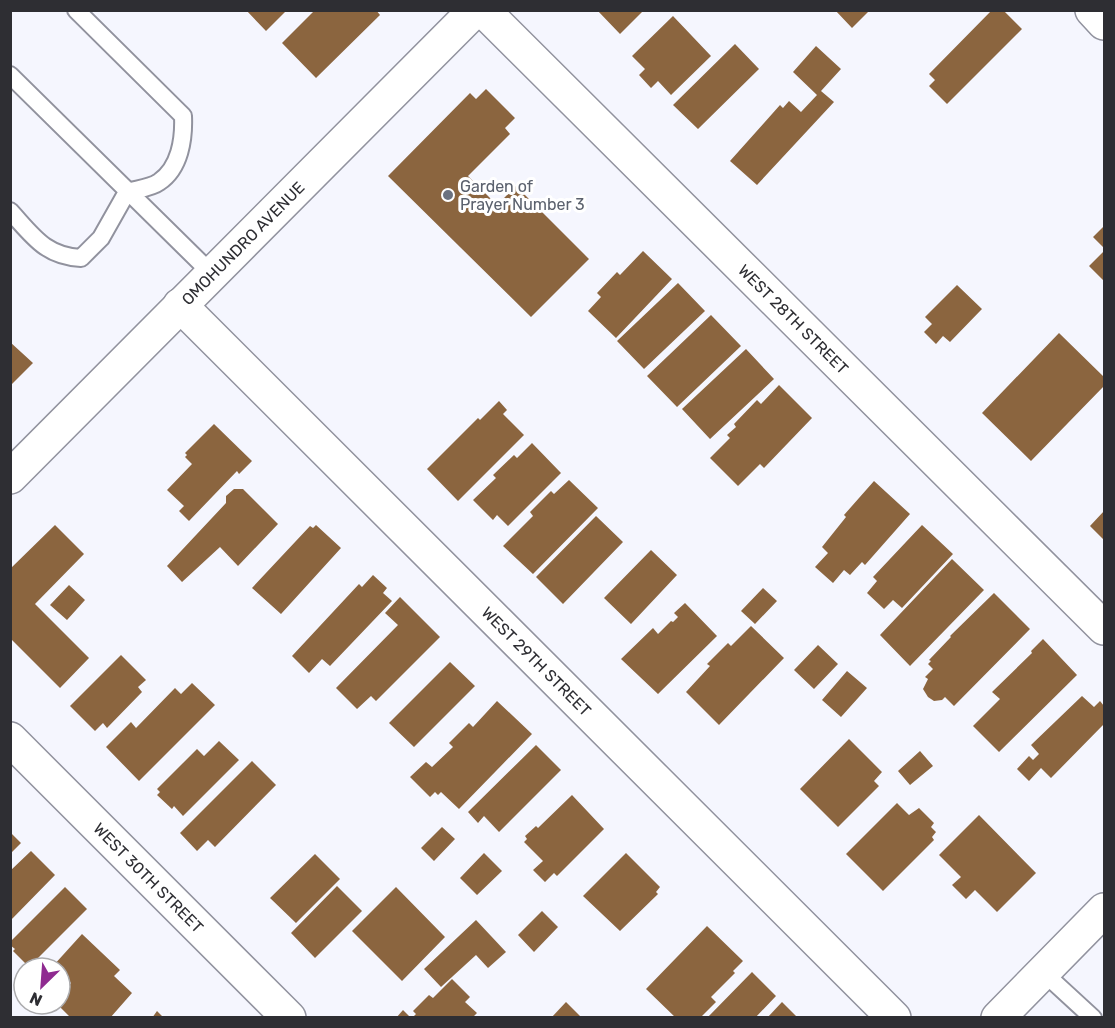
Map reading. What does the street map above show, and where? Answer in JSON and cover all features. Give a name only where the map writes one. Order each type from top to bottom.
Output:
[{"type":"street","name":"OMOHUNDRO AVENUE","points":[[10,477],[475,10]]},
{"type":"street","name":"WEST 28TH STREET","points":[[483,10],[1104,627]]},
{"type":"street","points":[[1092,10],[1104,23]]},
{"type":"street","name":"WEST 29TH STREET","points":[[180,305],[894,1017]]},
{"type":"street","name":"WEST 30TH STREET","points":[[10,739],[289,1017]]},
{"type":"street","points":[[998,1017],[1104,910]]},
{"type":"lane","points":[[10,211],[40,243],[63,257],[81,258],[101,238],[127,192],[158,183],[170,173],[184,136],[183,116],[76,10]]},
{"type":"lane","points":[[11,77],[212,274]]},
{"type":"lane","points":[[1043,972],[1094,1017],[1104,1008]]},
{"type":"building","points":[[246,10],[287,10],[266,31]]},
{"type":"building","points":[[315,10],[376,10],[380,15],[316,78],[282,43]]},
{"type":"building","points":[[597,10],[644,10],[620,34]]},
{"type":"building","points":[[835,10],[870,10],[852,28]]},
{"type":"building","points":[[992,10],[1003,10],[1022,29],[947,104],[929,86],[935,80],[929,74]]},
{"type":"building","points":[[673,16],[711,56],[671,95],[658,81],[651,88],[639,75],[645,69],[632,56]]},
{"type":"building","points":[[735,44],[759,69],[698,129],[673,105]]},
{"type":"building","points":[[816,46],[841,69],[821,91],[834,102],[757,185],[730,161],[780,105],[783,108],[789,101],[801,112],[817,95],[793,72]]},
{"type":"building","name":"Garden of Prayer Number 3","points":[[486,89],[515,118],[505,128],[510,134],[468,176],[497,205],[516,186],[589,259],[531,317],[388,176],[470,93],[476,99]]},
{"type":"building","points":[[1104,226],[1104,248],[1093,237]]},
{"type":"building","points":[[643,251],[672,279],[616,338],[588,311],[601,297],[597,293],[617,272],[620,275]]},
{"type":"building","points":[[1104,251],[1104,281],[1089,266]]},
{"type":"building","points":[[678,283],[705,311],[644,369],[617,341]]},
{"type":"building","points":[[957,285],[982,309],[950,342],[943,336],[936,344],[924,332],[932,324],[925,317]]},
{"type":"building","points":[[711,315],[741,346],[677,407],[647,376]]},
{"type":"building","points":[[1059,333],[1104,377],[1104,386],[1031,461],[982,413]]},
{"type":"building","points":[[10,342],[33,363],[10,386]]},
{"type":"building","points":[[746,349],[774,379],[710,439],[682,409]]},
{"type":"building","points":[[779,385],[812,418],[764,468],[760,464],[738,486],[710,458],[730,438],[727,435],[736,427],[734,424],[757,400],[761,404]]},
{"type":"building","points":[[499,401],[507,410],[503,414],[524,435],[458,501],[427,469],[478,418],[480,420]]},
{"type":"building","points":[[214,424],[252,461],[239,474],[237,471],[189,521],[179,511],[184,506],[167,490],[192,464],[185,457],[187,455],[185,453]]},
{"type":"building","points":[[532,443],[561,473],[508,526],[497,515],[493,520],[473,500],[496,478],[493,475],[514,455],[517,458]]},
{"type":"building","points":[[569,480],[598,508],[533,574],[503,546],[533,516],[530,512],[551,491],[554,494]]},
{"type":"building","points":[[874,481],[910,514],[865,565],[862,562],[850,575],[844,570],[833,583],[815,567],[828,553],[822,547],[846,517],[844,515]]},
{"type":"building","points":[[234,489],[243,489],[278,524],[238,566],[220,547],[182,582],[167,566],[226,503],[226,496]]},
{"type":"building","points":[[1104,511],[1104,540],[1090,526]]},
{"type":"building","points":[[596,516],[623,542],[563,604],[536,577]]},
{"type":"building","points":[[55,525],[84,554],[35,604],[89,658],[60,688],[10,638],[10,569]]},
{"type":"building","points":[[316,525],[341,548],[281,614],[252,588],[310,526],[313,528]]},
{"type":"building","points":[[922,525],[953,554],[902,608],[893,600],[884,609],[867,593],[877,581],[873,577]]},
{"type":"building","points":[[651,550],[677,575],[631,624],[604,598]]},
{"type":"building","points":[[952,559],[984,590],[910,666],[880,635]]},
{"type":"building","points":[[373,575],[387,588],[383,593],[392,601],[330,666],[322,659],[309,673],[292,656],[359,584],[362,587]]},
{"type":"building","points":[[69,585],[85,600],[67,620],[50,605]]},
{"type":"building","points":[[763,588],[777,601],[755,624],[741,611]]},
{"type":"building","points":[[994,593],[1030,629],[954,706],[945,697],[934,701],[923,689],[928,679],[925,677],[933,669],[928,664],[931,661],[929,660]]},
{"type":"building","points":[[400,597],[440,637],[376,701],[371,696],[357,709],[336,688],[398,625],[385,613]]},
{"type":"building","points":[[685,603],[717,636],[658,694],[621,659],[653,628],[658,634],[671,621],[673,622],[678,617],[674,613]]},
{"type":"building","points":[[751,626],[784,658],[719,725],[686,692],[710,666],[707,664],[728,643],[731,646]]},
{"type":"building","points":[[1043,639],[1077,675],[999,752],[973,726],[1000,699],[992,692]]},
{"type":"building","points":[[818,645],[838,664],[814,689],[794,670]]},
{"type":"building","points":[[121,655],[146,680],[138,687],[142,692],[107,728],[103,723],[95,731],[70,706]]},
{"type":"building","points":[[450,662],[475,686],[414,747],[389,723]]},
{"type":"building","points":[[847,671],[867,688],[841,717],[822,700]]},
{"type":"building","points":[[192,683],[215,705],[139,781],[106,747],[131,722],[136,728],[175,688],[181,694]]},
{"type":"building","points":[[1082,696],[1094,707],[1100,701],[1104,706],[1104,724],[1051,778],[1041,768],[1029,781],[1017,769],[1029,756],[1033,760],[1039,754],[1031,745]]},
{"type":"building","points":[[497,701],[532,734],[459,809],[441,792],[438,795],[435,792],[430,797],[410,777],[426,762],[432,767],[453,747],[449,743],[469,723],[473,727]]},
{"type":"building","points":[[849,739],[882,772],[874,781],[879,786],[838,827],[800,789]]},
{"type":"building","points":[[219,741],[239,760],[183,816],[174,806],[172,809],[157,795],[160,792],[157,789],[197,749],[204,756]]},
{"type":"building","points":[[536,745],[561,770],[499,832],[484,816],[478,823],[468,812]]},
{"type":"building","points":[[920,751],[933,766],[910,785],[898,771]]},
{"type":"building","points":[[252,761],[276,785],[215,847],[208,840],[197,851],[180,833]]},
{"type":"building","points":[[572,795],[604,829],[557,876],[554,873],[545,882],[533,870],[543,861],[524,842],[527,839],[525,836],[536,826],[538,828]]},
{"type":"building","points":[[897,803],[909,815],[919,808],[934,823],[931,827],[936,832],[932,837],[934,840],[883,891],[846,854]]},
{"type":"building","points":[[979,815],[1036,873],[997,912],[975,890],[966,899],[952,885],[961,877],[939,855]]},
{"type":"building","points":[[442,827],[455,839],[434,861],[421,848]]},
{"type":"building","points":[[10,832],[21,843],[10,854]]},
{"type":"building","points":[[31,851],[55,875],[10,921],[10,871]]},
{"type":"building","points":[[484,853],[502,871],[477,895],[460,878]]},
{"type":"building","points":[[626,853],[660,887],[656,892],[658,894],[620,931],[583,896]]},
{"type":"building","points":[[315,854],[340,879],[296,923],[270,898]]},
{"type":"building","points":[[337,886],[362,911],[315,958],[291,933]]},
{"type":"building","points":[[65,887],[87,909],[40,956],[18,956],[13,951],[15,949],[10,942]]},
{"type":"building","points":[[396,887],[445,937],[402,981],[352,931]]},
{"type":"building","points":[[542,911],[558,927],[534,952],[518,935]]},
{"type":"building","points":[[476,920],[506,952],[488,968],[476,955],[441,987],[424,969]]},
{"type":"building","points":[[707,926],[743,961],[733,971],[735,973],[711,997],[716,1002],[700,1018],[676,1018],[646,989]]},
{"type":"building","points":[[82,934],[120,970],[114,976],[132,993],[110,1018],[71,1018],[69,1016],[72,1016],[72,956],[62,956]]},
{"type":"building","points":[[752,972],[776,996],[755,1018],[707,1018]]},
{"type":"building","points":[[452,979],[470,997],[465,1002],[477,1013],[472,1018],[412,1018],[416,1014],[413,1011],[429,995],[433,998]]},
{"type":"building","points":[[566,1002],[582,1018],[551,1018]]},
{"type":"building","points":[[782,1002],[798,1018],[767,1018]]},
{"type":"building","points":[[403,1010],[411,1018],[396,1018]]},
{"type":"building","points":[[157,1011],[164,1018],[152,1018]]},
{"type":"place","name":"Garden of Prayer Number 3","points":[[448,195]]}]
